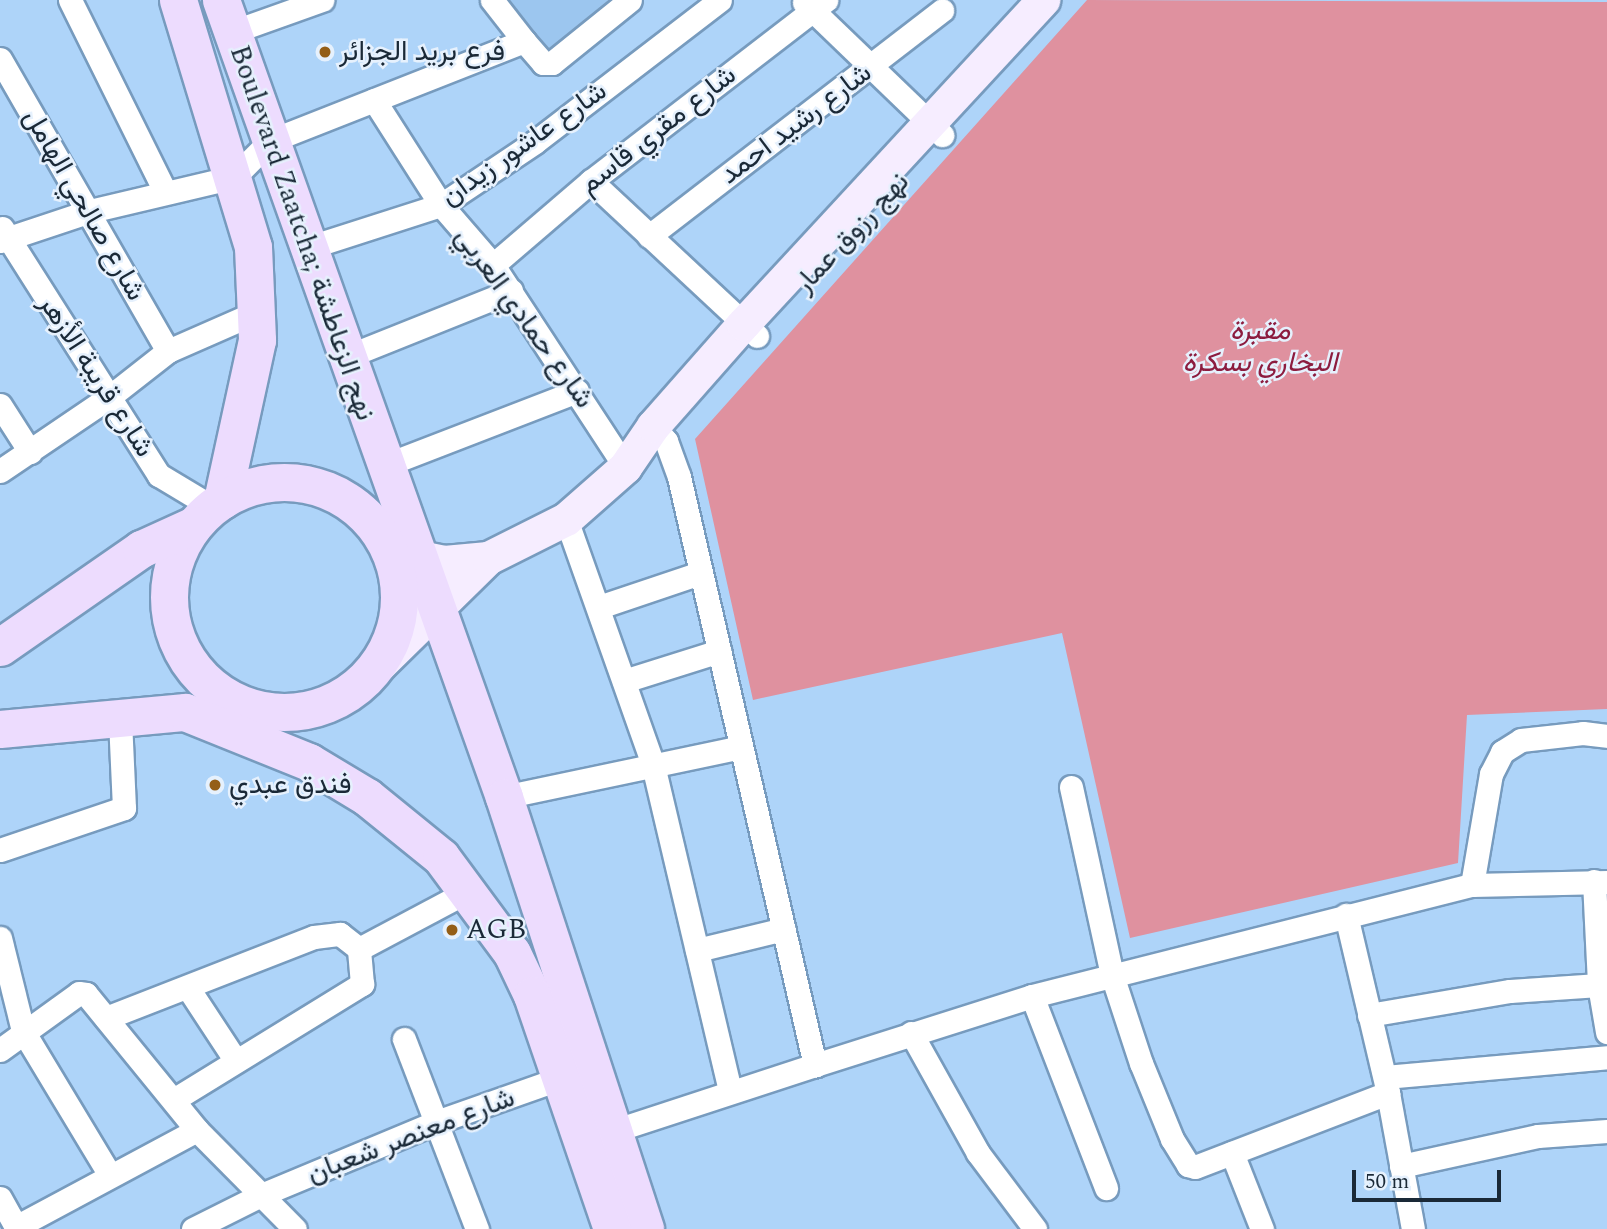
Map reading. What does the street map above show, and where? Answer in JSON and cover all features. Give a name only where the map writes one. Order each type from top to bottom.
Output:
[{"type":"main road","name":"Boulevard Zaatcha; نهج الزعاطشة","points":[[178,0],[254,247],[259,310],[249,379],[209,511]]},
{"type":"main road","name":"نهج رزوق عمار","points":[[936,130],[1043,0]]},
{"type":"main road","name":"نهج رزوق عمار","points":[[488,558],[566,519],[629,463],[936,130],[1067,0]]},
{"type":"main road","name":"Boulevard Zaatcha; نهج الزعاطشة","points":[[227,16],[383,466],[397,554]]},
{"type":"main road","points":[[0,647],[141,549],[250,487],[282,482],[313,485],[342,497],[367,517],[437,604],[504,797],[645,1229]]},
{"type":"main road","points":[[209,511],[176,556],[169,590],[172,625],[185,657],[200,675],[245,706],[309,762]]},
{"type":"main road","points":[[0,630],[94,563],[141,549]]},
{"type":"main road","points":[[397,554],[444,562],[488,558]]},
{"type":"main road","points":[[369,675],[395,624],[399,589],[397,554]]},
{"type":"main road","points":[[0,729],[75,720],[120,721],[245,706],[285,712],[316,708],[344,695],[369,675],[437,604],[488,558]]},
{"type":"main road","points":[[0,704],[21,699],[123,701],[185,712],[309,762],[367,797],[441,858],[512,953],[561,1079],[612,1229]]},
{"type":"street","points":[[71,0],[165,191]]},
{"type":"street","points":[[227,16],[322,0]]},
{"type":"street","points":[[492,0],[542,63],[552,63],[630,0]]},
{"type":"street","name":"شارع عاشور زيدان","points":[[307,248],[441,205],[535,142],[720,0]]},
{"type":"street","points":[[813,4],[869,68],[936,130]]},
{"type":"street","name":"شارع مقري قاسم","points":[[493,265],[591,181],[813,4]]},
{"type":"street","name":"شارع رشيد احمد","points":[[649,236],[942,10]]},
{"type":"street","points":[[3,235],[165,191],[234,177],[270,141],[524,41]]},
{"type":"street","name":"شارع صالحي الهامل","points":[[0,59],[90,211],[168,351]]},
{"type":"street","name":"شارع حمادي العربي","points":[[374,100],[441,205],[493,265],[629,463]]},
{"type":"street","points":[[591,181],[750,330]]},
{"type":"street","name":"شارع قريبة الأزهر","points":[[3,235],[159,475],[209,511]]},
{"type":"street","points":[[346,357],[511,291]]},
{"type":"street","points":[[0,471],[108,398],[168,351],[259,310]]},
{"type":"street","points":[[383,466],[578,391]]},
{"type":"street","points":[[0,405],[30,452]]},
{"type":"street","points":[[659,433],[700,573],[815,1065]]},
{"type":"street","points":[[566,519],[653,765],[730,1091]]},
{"type":"street","points":[[598,607],[700,573]]},
{"type":"street","points":[[624,681],[719,651]]},
{"type":"street","points":[[0,850],[124,808],[120,721]]},
{"type":"street","points":[[1472,885],[1491,774],[1502,752],[1521,740],[1583,733],[1607,736]]},
{"type":"street","points":[[504,797],[741,747]]},
{"type":"street","points":[[1071,787],[1112,975],[1141,1063],[1182,1161],[1195,1167],[1386,1085],[1607,1057]]},
{"type":"street","points":[[613,1131],[730,1091],[1032,996],[1472,885],[1600,881],[1607,1032]]},
{"type":"street","points":[[359,949],[468,891]]},
{"type":"street","points":[[1346,915],[1386,1085],[1413,1229]]},
{"type":"street","points":[[697,950],[784,929]]},
{"type":"street","points":[[106,1018],[331,932],[359,949]]},
{"type":"street","points":[[0,938],[23,1031],[110,1175]]},
{"type":"street","points":[[175,1099],[362,984],[359,949]]},
{"type":"street","points":[[1369,1015],[1603,974]]},
{"type":"street","points":[[188,988],[236,1061]]},
{"type":"street","points":[[0,1050],[79,993],[86,994],[175,1099],[197,1130],[295,1229]]},
{"type":"street","points":[[1032,996],[1105,1188]]},
{"type":"street","points":[[911,1033],[978,1153],[1035,1229]]},
{"type":"street","points":[[404,1040],[439,1121],[477,1229]]},
{"type":"street","name":"شارع معنصر شعبان","points":[[193,1229],[261,1195],[439,1121],[561,1079]]},
{"type":"street","points":[[0,1198],[16,1228],[197,1130]]},
{"type":"street","points":[[1401,1166],[1538,1136],[1607,1131]]},
{"type":"street","points":[[1232,1153],[1262,1229]]},
{"type":"shaded area","points":[[500,0],[616,0],[545,57]]},
{"type":"green space","name":"مقبرة البخاري بسكرة","points":[[1087,0],[1607,2],[1607,709],[1467,715],[1458,863],[1130,938],[1062,633],[753,700],[695,439]]},
{"type":"place","name":"فرع بريد الجزائر","points":[[325,52]]},
{"type":"place","name":"فندق عبدي","points":[[215,785]]},
{"type":"place","name":"AGB","points":[[452,930]]}]
